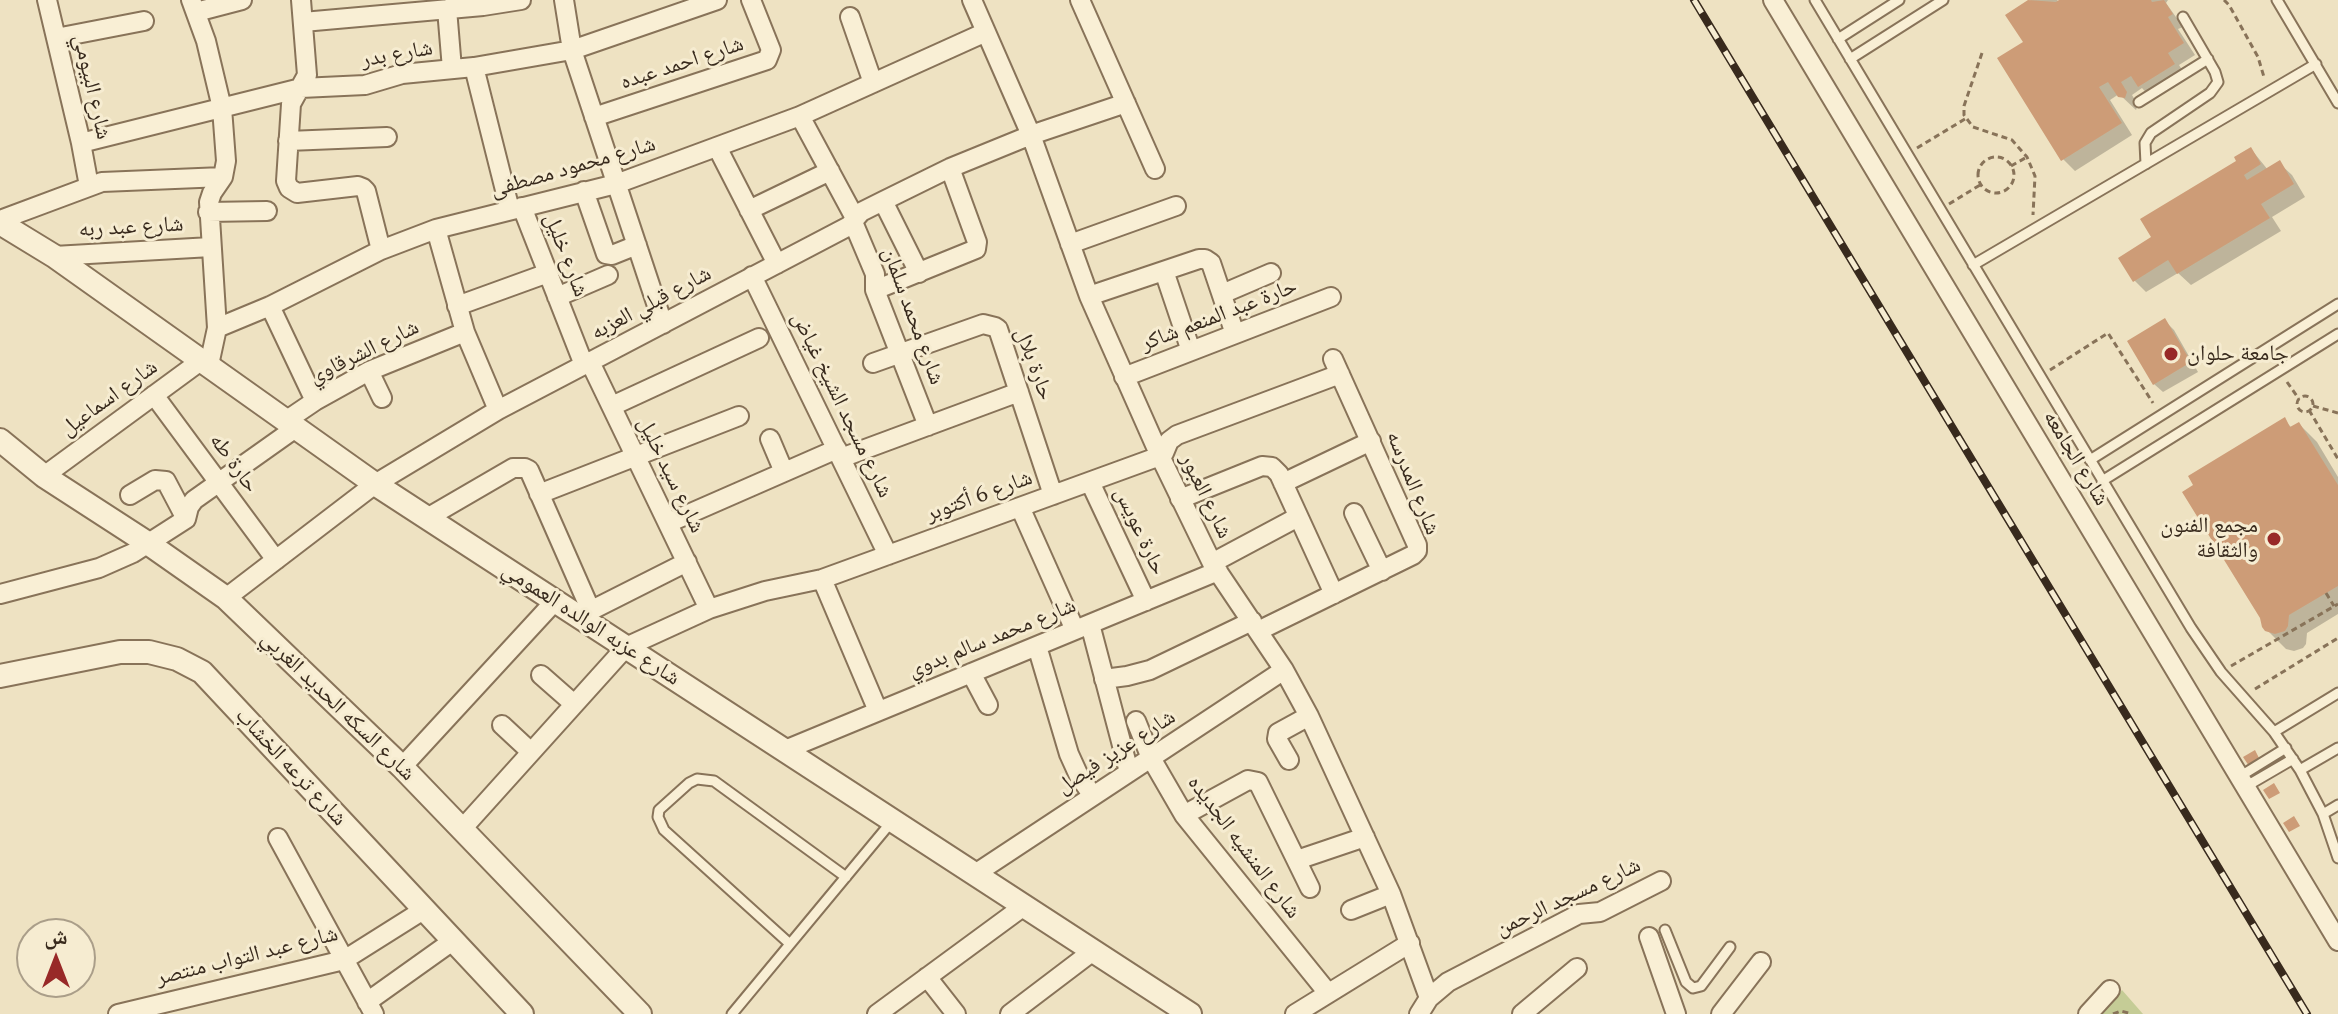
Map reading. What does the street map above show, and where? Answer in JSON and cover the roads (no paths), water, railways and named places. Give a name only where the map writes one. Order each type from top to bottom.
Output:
[{"type":"street","name":"شارع البيومي","points":[[47,0],[89,186]]},
{"type":"street","points":[[206,362],[217,328],[208,212],[212,193],[223,177],[226,161],[222,108],[194,6],[242,0]]},
{"type":"street","points":[[301,0],[307,75],[293,98],[286,181],[289,188],[297,193],[363,188],[381,250]]},
{"type":"street","points":[[303,22],[521,0]]},
{"type":"street","points":[[564,0],[572,50],[663,324]]},
{"type":"street","name":"شارع احمد عبده","points":[[594,117],[767,60],[771,50],[751,0]]},
{"type":"street","name":"شارع العبور","points":[[972,0],[1031,135],[1089,296],[1124,377],[1215,567],[1284,670],[1309,716],[1391,894],[1410,943],[1424,1006]]},
{"type":"street","points":[[1080,0],[1155,169]]},
{"type":"street","name":"شارع الجامعه","points":[[1773,0],[2338,941]]},
{"type":"street","name":"شارع بدر","points":[[81,143],[301,88],[365,85],[389,76],[474,67],[572,50],[666,8],[713,1]]},
{"type":"street","points":[[447,9],[452,69]]},
{"type":"street","points":[[850,17],[873,83]]},
{"type":"street","points":[[56,38],[144,21]]},
{"type":"street","name":"شارع محمود مصطفى","points":[[217,328],[270,306],[381,250],[436,229],[616,184],[800,116],[986,32]]},
{"type":"street","name":"شارع خليل","points":[[474,67],[516,208],[587,364]]},
{"type":"street","name":"شارع قبلي العزبه","points":[[226,598],[375,484],[498,410],[777,264],[883,201],[950,168],[1031,135],[1126,103]]},
{"type":"street","name":"شارع محمد سلمان","points":[[800,116],[854,220],[875,274],[875,290],[928,426]]},
{"type":"street","points":[[288,141],[387,137]]},
{"type":"street","points":[[717,147],[777,264]]},
{"type":"street","points":[[875,290],[972,252],[977,247],[950,168]]},
{"type":"street","points":[[749,210],[830,171]]},
{"type":"street","points":[[1,215],[116,180],[223,177]]},
{"type":"street","points":[[584,191],[606,254],[612,255],[637,245]]},
{"type":"street","points":[[883,201],[919,273]]},
{"type":"street","points":[[1070,244],[1176,206]]},
{"type":"street","points":[[208,212],[267,211]]},
{"type":"street","name":"شارع عزبه الوالده العمومي","points":[[1,215],[375,484],[555,601],[585,614],[626,647],[1093,951],[1176,1011]]},
{"type":"street","points":[[436,229],[465,332],[498,410]]},
{"type":"street","name":"شارع عبد ربه","points":[[54,256],[211,247]]},
{"type":"street","points":[[1089,296],[1205,259],[1211,263],[1235,334]]},
{"type":"street","points":[[1164,271],[1191,351]]},
{"type":"street","points":[[457,306],[548,273]]},
{"type":"street","points":[[1222,294],[1271,273]]},
{"type":"street","points":[[557,297],[608,275]]},
{"type":"street","name":"شارع مسجد الشيخ غياض","points":[[752,276],[888,555]]},
{"type":"street","name":"حارة عبد المنعم شاكر","points":[[1124,377],[1331,297]]},
{"type":"street","points":[[270,306],[315,401]]},
{"type":"street","name":"حارة بلال","points":[[873,363],[983,324],[998,329],[1053,495]]},
{"type":"street","name":"شارع الشرقاوي","points":[[0,594],[99,568],[149,544],[186,519],[194,500],[292,424],[315,401],[369,371],[465,332]]},
{"type":"street","points":[[612,406],[759,338]]},
{"type":"street","name":"شارع اسماعيل","points":[[44,476],[154,395],[206,362]]},
{"type":"street","name":"شارع سيد خليل","points":[[587,364],[612,406],[709,609]]},
{"type":"street","name":"شارع المدرسه","points":[[1104,679],[1150,670],[1334,594],[1417,551],[1417,545],[1336,366]]},
{"type":"street","name":"شارع 6 أكتوبر","points":[[626,647],[709,609],[765,591],[822,579],[1160,456],[1169,441],[1177,435],[1336,366]]},
{"type":"street","points":[[369,371],[382,398]]},
{"type":"street","points":[[668,523],[784,472],[928,426],[1019,392]]},
{"type":"street","name":"حارة طه","points":[[154,395],[276,560]]},
{"type":"street","points":[[539,494],[739,416]]},
{"type":"street","points":[[770,439],[784,472]]},
{"type":"street","name":"شارع السكه الحديد الغربي","points":[[0,440],[44,476],[226,598],[402,767],[640,1014]]},
{"type":"street","points":[[1283,483],[1371,441]]},
{"type":"street","points":[[1180,499],[1262,466],[1272,467],[1283,483],[1334,594]]},
{"type":"street","points":[[427,518],[513,468],[529,470],[585,614],[687,562]]},
{"type":"street","points":[[130,495],[155,480],[166,481],[186,519]]},
{"type":"street","name":"حارة عويس","points":[[1090,482],[1146,601]]},
{"type":"street","points":[[1020,507],[1082,627],[1104,679],[1129,772]]},
{"type":"street","points":[[1354,513],[1382,571]]},
{"type":"street","name":"شارع محمد سالم بدوي","points":[[785,750],[1146,601],[1215,567],[1298,517]]},
{"type":"street","points":[[822,579],[878,711]]},
{"type":"street","points":[[402,767],[555,601]]},
{"type":"street","points":[[1037,646],[1069,754],[1093,796]]},
{"type":"street","points":[[462,829],[626,647]]},
{"type":"street","name":"شارع ترعه الخشاب","points":[[0,676],[120,652],[149,652],[177,659],[202,672],[522,1014]]},
{"type":"street","name":"شارع عزيز فيصل","points":[[975,874],[1284,670]]},
{"type":"street","points":[[971,673],[988,705]]},
{"type":"street","points":[[541,675],[574,704]]},
{"type":"street","points":[[1289,760],[1277,739],[1278,733],[1309,716]]},
{"type":"street","name":"شارع المنشيه الجديده","points":[[1136,721],[1151,758],[1184,815],[1328,993]]},
{"type":"street","points":[[502,725],[531,752]]},
{"type":"street","points":[[1184,815],[1248,780],[1255,780],[1310,888]]},
{"type":"street","points":[[1297,860],[1365,837]]},
{"type":"street","points":[[278,838],[371,1008],[454,940]]},
{"type":"street","name":"شارع مسجد الرحمن","points":[[1424,1006],[1448,982],[1579,914],[1600,912],[1661,881]]},
{"type":"street","points":[[1351,910],[1391,894]]},
{"type":"street","points":[[877,1014],[1024,906]]},
{"type":"street","name":"شارع عبد التواب منتصر","points":[[118,1014],[344,960],[425,909]]},
{"type":"street","points":[[1660,942],[1676,1014]]},
{"type":"street","points":[[1295,1014],[1410,943]]},
{"type":"street","points":[[1010,1014],[1093,951]]},
{"type":"street","points":[[1721,1014],[1761,962]]},
{"type":"street","points":[[1522,1014],[1577,968]]},
{"type":"street","points":[[927,977],[956,1014]]},
{"type":"street","points":[[2088,1014],[2110,990]]},
{"type":"lane","points":[[1815,0],[2191,628],[2221,672],[2274,732],[2300,770],[2323,814],[2338,858]]},
{"type":"lane","points":[[1838,39],[1899,0]]},
{"type":"lane","points":[[1850,59],[1943,0]]},
{"type":"lane","points":[[2277,0],[2338,103]]},
{"type":"lane","points":[[2146,164],[2145,143],[2151,133],[2216,86],[2217,77],[2183,17]]},
{"type":"lane","points":[[2139,102],[2208,59]]},
{"type":"lane","points":[[1973,265],[2316,64]]},
{"type":"lane","points":[[2090,460],[2338,304]]},
{"type":"lane","points":[[2102,481],[2338,334]]},
{"type":"lane","points":[[2274,732],[2338,693]]},
{"type":"lane","points":[[2242,782],[2286,748]]},
{"type":"lane","points":[[2300,770],[2338,748]]},
{"type":"lane","points":[[2242,782],[2293,759]]},
{"type":"lane","points":[[790,944],[664,830],[658,817],[659,810],[689,783],[697,779],[714,781],[846,877]]},
{"type":"lane","points":[[2323,814],[2338,805]]},
{"type":"lane","points":[[732,1014],[893,820]]},
{"type":"lane","points":[[1660,942],[1693,988],[1701,986],[1730,947]]},
{"type":"railway","points":[[1694,0],[2307,1014]]},
{"type":"place","name":"جامعة حلوان","points":[[2171,354]]},
{"type":"place","name":"مجمع الفنون والثقافة","points":[[2274,539]]}]
